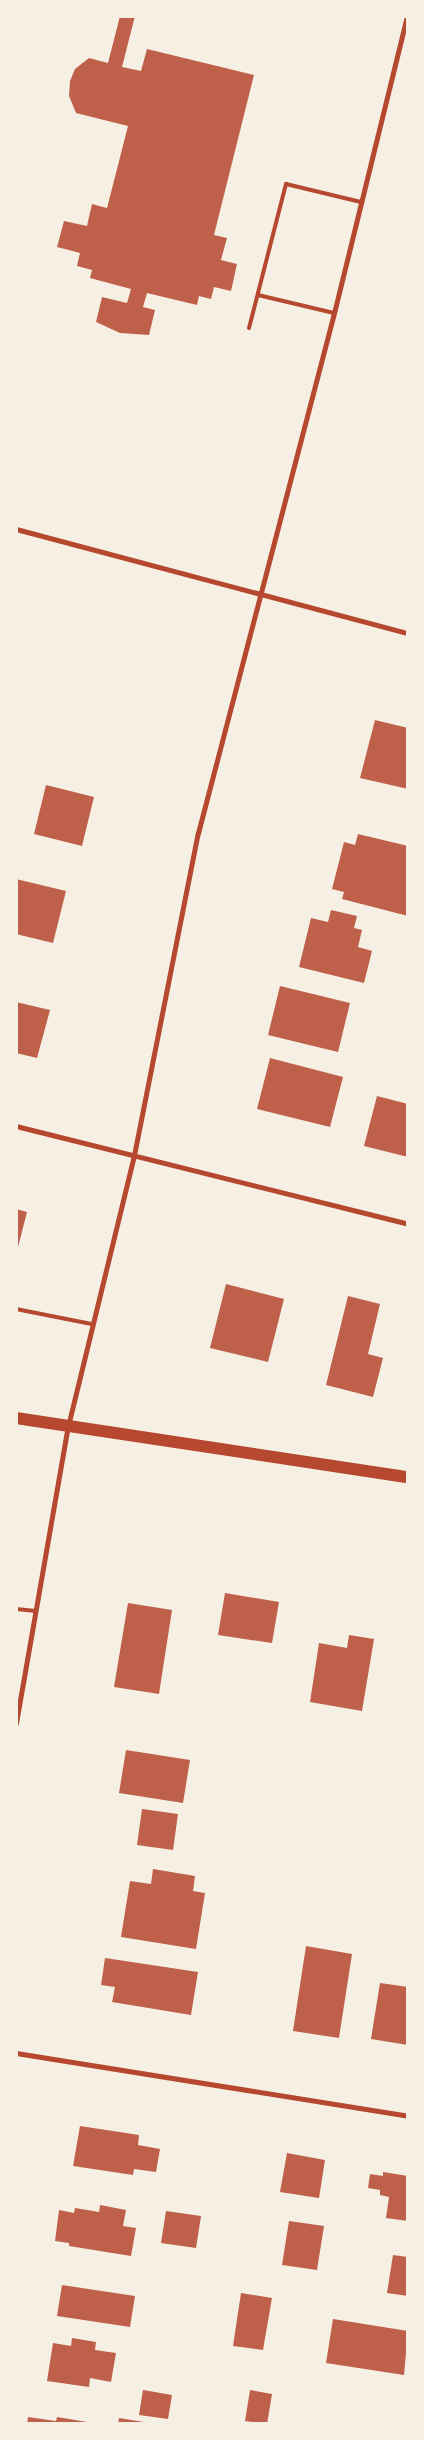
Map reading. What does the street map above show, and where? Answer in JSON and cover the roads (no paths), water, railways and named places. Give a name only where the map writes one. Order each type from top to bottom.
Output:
[{"type":"main road","points":[[16,1418],[408,1477]]},
{"type":"street","points":[[16,1723],[68,1426],[134,1155],[198,833],[334,313],[407,16]]},
{"type":"street","points":[[16,529],[408,633]]},
{"type":"street","points":[[16,1126],[408,1224]]},
{"type":"street","points":[[16,2053],[408,2116]]},
{"type":"lane","points":[[249,328],[286,184],[361,202]]},
{"type":"lane","points":[[258,295],[334,313]]},
{"type":"lane","points":[[16,1309],[92,1324]]},
{"type":"lane","points":[[16,1609],[36,1612]]}]
